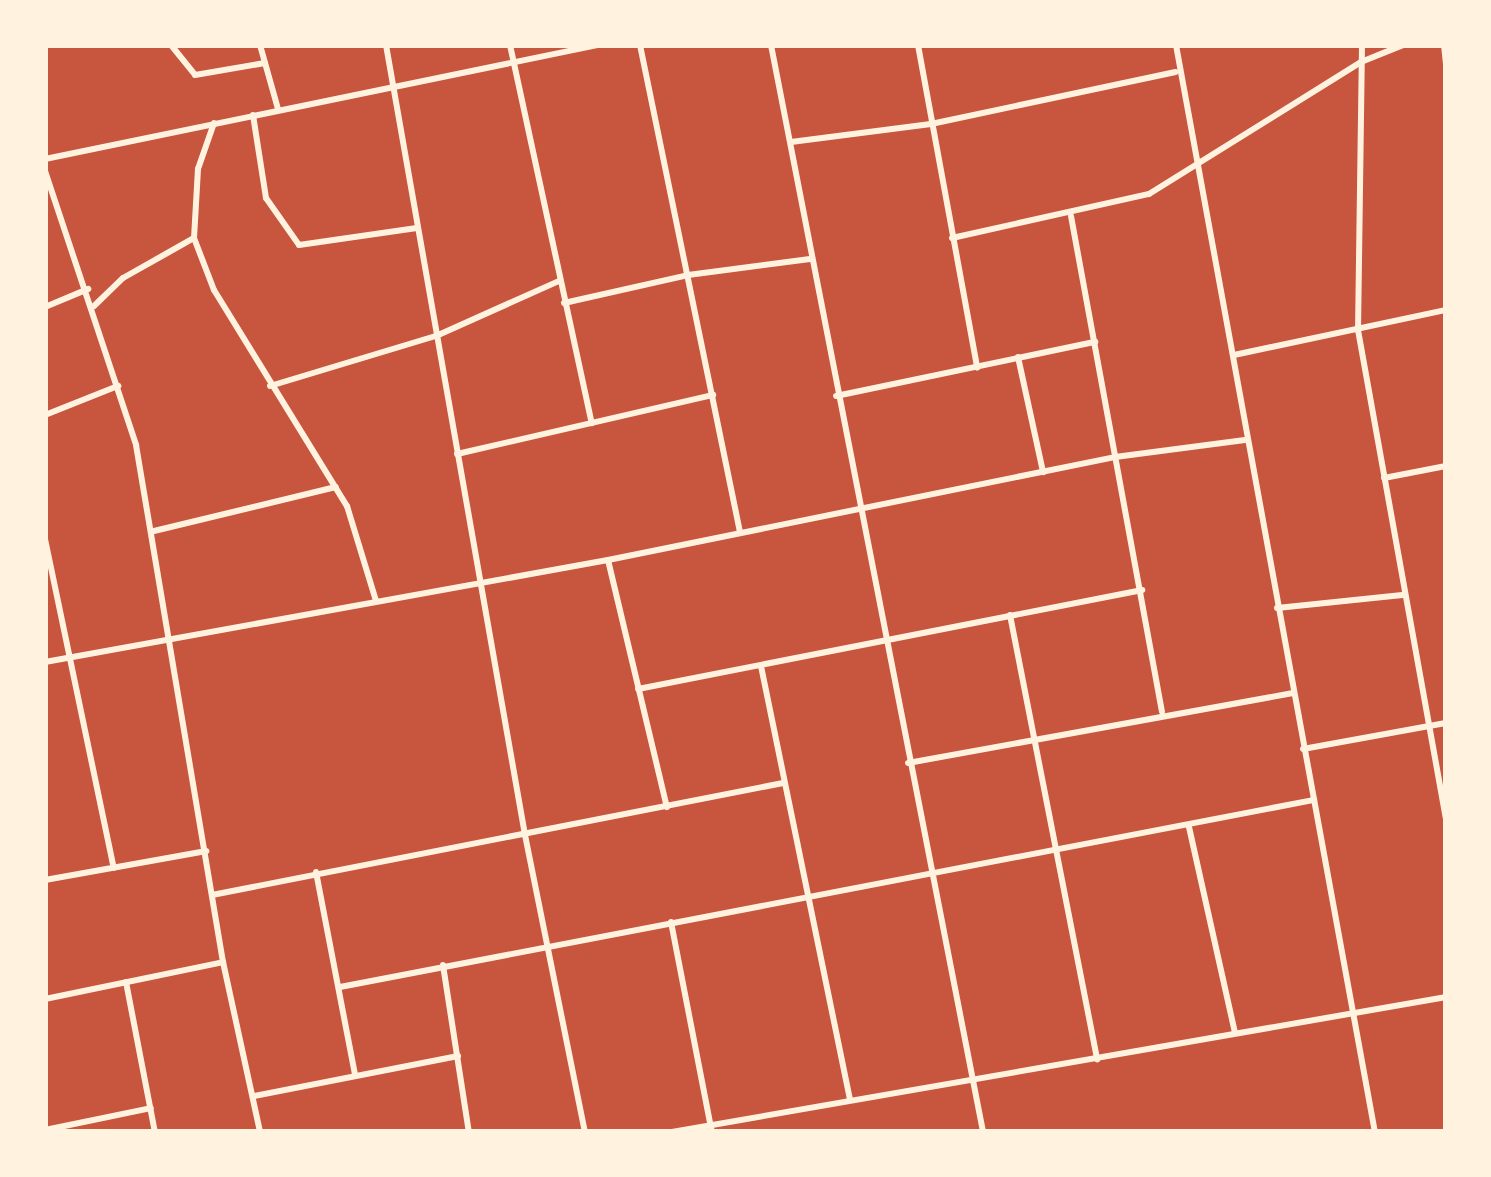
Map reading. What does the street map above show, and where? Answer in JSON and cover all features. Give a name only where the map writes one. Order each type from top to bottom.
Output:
[{"type":"street","points":[[171,45],[195,75],[264,63]]},
{"type":"street","points":[[260,45],[278,110]]},
{"type":"street","points":[[386,45],[479,582],[585,1132]]},
{"type":"street","points":[[510,45],[592,422]]},
{"type":"street","points":[[45,159],[598,45]]},
{"type":"street","points":[[640,45],[740,532]]},
{"type":"street","points":[[771,45],[836,396],[983,1132]]},
{"type":"street","points":[[918,45],[977,368]]},
{"type":"street","points":[[1176,45],[1176,72],[1234,355],[1246,440],[1375,1132]]},
{"type":"street","points":[[1362,45],[1358,330],[1424,727],[1446,821]]},
{"type":"street","points":[[952,238],[1071,216],[1139,198],[1195,168],[1361,62],[1402,45]]},
{"type":"street","points":[[1444,45],[1446,64]]},
{"type":"street","points":[[791,142],[931,124],[1176,72]]},
{"type":"street","points":[[253,115],[266,198],[298,245],[417,228]]},
{"type":"street","points":[[214,123],[198,169],[194,238],[214,290],[270,386],[336,486],[376,601]]},
{"type":"street","points":[[45,170],[118,386],[154,532],[166,640],[224,962],[260,1132]]},
{"type":"street","points":[[1071,216],[1162,712]]},
{"type":"street","points":[[94,307],[123,278],[194,238]]},
{"type":"street","points":[[564,303],[688,275],[810,259]]},
{"type":"street","points":[[270,386],[436,336],[559,281]]},
{"type":"street","points":[[45,306],[88,288]]},
{"type":"street","points":[[1234,355],[1446,310]]},
{"type":"street","points":[[836,396],[1095,342]]},
{"type":"street","points":[[1018,358],[1042,472]]},
{"type":"street","points":[[45,415],[118,386]]},
{"type":"street","points":[[456,454],[712,395]]},
{"type":"street","points":[[45,662],[608,560],[1114,457],[1246,440]]},
{"type":"street","points":[[1384,478],[1446,466]]},
{"type":"street","points":[[154,532],[336,486]]},
{"type":"street","points":[[45,540],[66,658],[114,868]]},
{"type":"street","points":[[608,560],[667,807]]},
{"type":"street","points":[[638,688],[1142,590]]},
{"type":"street","points":[[1277,608],[1402,595]]},
{"type":"street","points":[[1010,616],[1037,736],[1097,1060]]},
{"type":"street","points":[[760,666],[850,1098]]},
{"type":"street","points":[[908,763],[1162,712],[1292,693]]},
{"type":"street","points":[[1303,749],[1446,723]]},
{"type":"street","points":[[212,895],[783,784]]},
{"type":"street","points":[[340,986],[1314,800]]},
{"type":"street","points":[[1189,826],[1235,1033]]},
{"type":"street","points":[[45,880],[206,851]]},
{"type":"street","points":[[316,872],[355,1074]]},
{"type":"street","points":[[671,922],[711,1128]]},
{"type":"street","points":[[45,999],[224,962]]},
{"type":"street","points":[[443,966],[469,1132]]},
{"type":"street","points":[[126,982],[155,1132]]},
{"type":"street","points":[[672,1132],[711,1128],[850,1098],[972,1083],[1446,997]]},
{"type":"street","points":[[254,1096],[458,1056]]},
{"type":"street","points":[[45,1129],[152,1108]]}]
